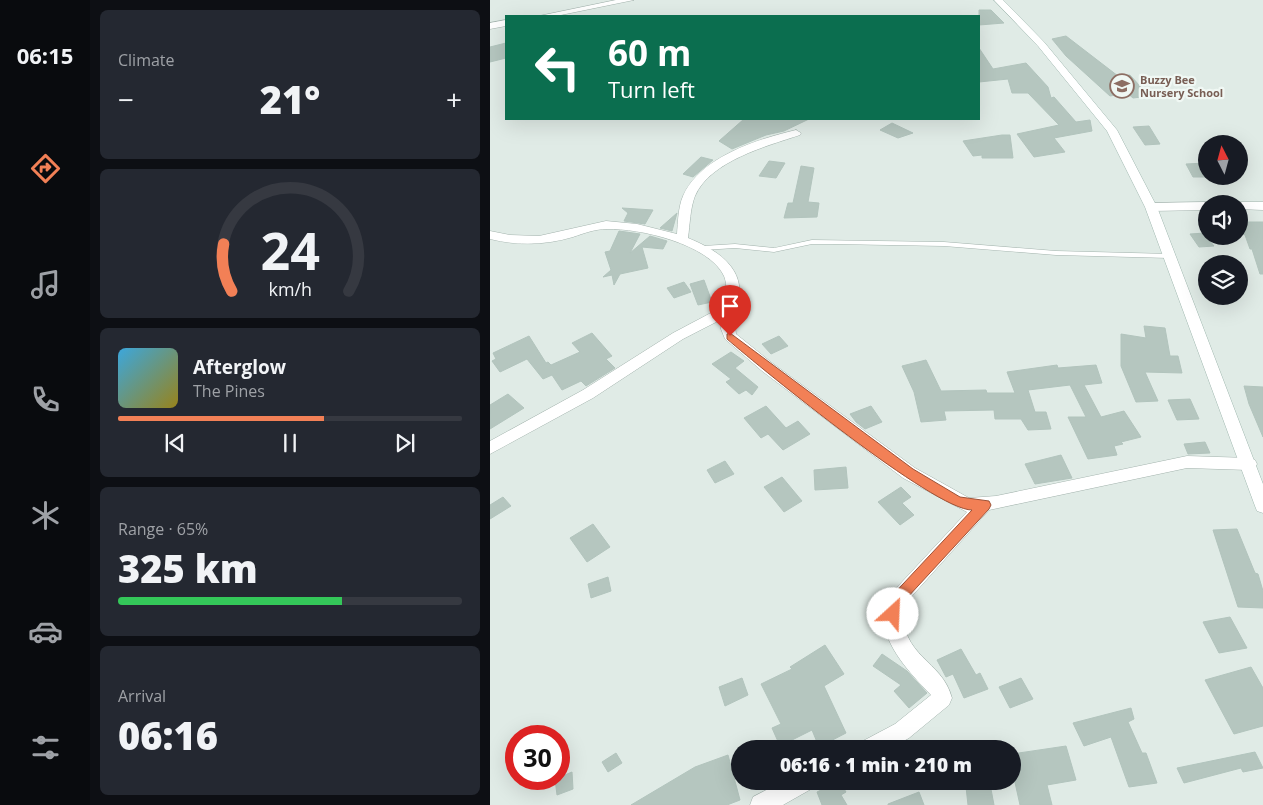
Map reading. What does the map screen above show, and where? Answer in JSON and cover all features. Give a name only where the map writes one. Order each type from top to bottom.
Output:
[{"type":"street","points":[[548,15],[630,0]]},
{"type":"street","points":[[998,0],[1041,44],[1112,130],[1151,207],[1249,464],[1263,506]]},
{"type":"street","points":[[490,26],[505,23]]},
{"type":"street","points":[[682,240],[689,196],[698,181],[740,154],[796,133]]},
{"type":"street","points":[[1151,207],[1198,206]]},
{"type":"street","points":[[1248,206],[1263,206]]},
{"type":"street","points":[[490,235],[506,240],[530,241],[596,227],[616,225],[682,240],[704,248],[724,264],[731,276],[735,291],[730,309],[728,328],[730,336],[767,367],[909,473],[967,505],[984,505],[1187,462],[1249,464]]},
{"type":"street","points":[[490,448],[588,394],[678,336],[730,309]]},
{"type":"street","points":[[885,740],[902,731],[942,698],[940,690],[902,651],[893,625],[894,603],[984,505]]},
{"type":"street","points":[[761,805],[789,790]]},
{"type":"lane","points":[[704,248],[735,246],[774,250],[812,242],[841,242],[944,244],[1056,253],[1170,256]]},
{"type":"building","points":[[979,10],[991,10],[1004,23],[980,25]]},
{"type":"building","points":[[1066,36],[1118,76],[1130,75],[1149,96],[1133,98],[1127,93],[1110,96],[1066,56],[1052,39]]},
{"type":"building","points":[[505,43],[505,58],[490,62],[490,47]]},
{"type":"building","points":[[980,50],[993,69],[1026,63],[1048,87],[1051,98],[1054,97],[1076,122],[1090,120],[1092,131],[1054,138],[1065,152],[1034,157],[1017,134],[1059,125],[1028,93],[1012,93],[1008,79],[980,82]]},
{"type":"building","points":[[743,120],[807,120],[784,131],[766,135],[732,149],[719,141]]},
{"type":"building","points":[[892,123],[913,133],[898,138],[880,130]]},
{"type":"building","points":[[1149,126],[1160,144],[1145,145],[1133,127]]},
{"type":"building","points":[[1010,135],[1013,158],[982,158],[982,155],[973,156],[963,141]]},
{"type":"building","points":[[701,157],[713,160],[693,177],[683,174]]},
{"type":"building","points":[[769,161],[785,163],[776,178],[759,176]]},
{"type":"building","points":[[1198,163],[1198,177],[1193,177],[1186,164]]},
{"type":"building","points":[[801,166],[814,168],[808,202],[819,203],[817,217],[784,218],[788,203],[793,203]]},
{"type":"building","points":[[622,208],[653,210],[645,224],[624,221],[628,213]]},
{"type":"building","points":[[677,213],[672,231],[660,228]]},
{"type":"building","points":[[1248,222],[1263,222],[1263,274],[1260,274],[1252,249],[1250,249],[1248,243]]},
{"type":"building","points":[[619,231],[640,234],[630,253],[650,236],[667,241],[663,249],[642,247],[648,268],[620,274],[614,285],[612,275],[603,277],[611,270],[605,252],[610,251]]},
{"type":"building","points":[[1198,233],[1198,245],[1214,246],[1199,247],[1190,234]]},
{"type":"building","points":[[704,280],[712,302],[698,305],[690,284]]},
{"type":"building","points":[[684,282],[691,292],[674,298],[667,288]]},
{"type":"building","points":[[1144,326],[1165,328],[1170,356],[1178,356],[1182,373],[1145,372],[1158,401],[1136,402],[1121,366],[1121,334],[1146,338]]},
{"type":"building","points":[[592,333],[612,356],[606,359],[615,368],[586,386],[581,381],[562,390],[552,375],[543,379],[527,359],[500,372],[492,361],[496,359],[493,353],[529,336],[546,363],[548,362],[551,365],[580,352],[572,343]]},
{"type":"building","points":[[779,336],[788,346],[771,354],[762,344]]},
{"type":"building","points":[[731,352],[744,361],[735,368],[758,387],[752,395],[746,390],[739,394],[726,382],[731,379],[712,364]]},
{"type":"building","points":[[926,360],[941,391],[986,390],[987,393],[1015,393],[1007,372],[1057,365],[1058,368],[1096,365],[1102,383],[1084,385],[1101,417],[1124,411],[1141,437],[1121,442],[1123,444],[1114,446],[1117,455],[1088,459],[1068,417],[1086,417],[1070,385],[1028,390],[1035,412],[1046,412],[1051,429],[1028,430],[1021,419],[995,419],[994,410],[944,411],[946,420],[921,422],[914,392],[902,366]]},
{"type":"building","points":[[1244,386],[1263,387],[1263,437],[1249,404]]},
{"type":"building","points":[[508,394],[524,408],[490,429],[490,405]]},
{"type":"building","points":[[1190,399],[1199,419],[1177,420],[1168,400]]},
{"type":"building","points":[[766,406],[786,428],[798,421],[810,434],[783,450],[768,434],[761,438],[744,418]]},
{"type":"building","points":[[871,406],[882,422],[865,429],[850,414]]},
{"type":"building","points":[[1205,442],[1210,453],[1188,454],[1184,444]]},
{"type":"building","points":[[1061,455],[1072,478],[1035,484],[1025,464]]},
{"type":"building","points":[[725,461],[734,474],[715,483],[707,470]]},
{"type":"building","points":[[846,467],[848,488],[815,490],[814,470]]},
{"type":"building","points":[[782,477],[802,501],[784,512],[764,487]]},
{"type":"building","points":[[901,487],[911,497],[902,503],[914,515],[900,525],[878,502]]},
{"type":"building","points":[[503,497],[511,506],[490,519],[490,505]]},
{"type":"building","points":[[593,524],[610,547],[587,562],[570,538]]},
{"type":"building","points":[[1237,529],[1255,573],[1258,574],[1263,591],[1263,608],[1238,607],[1213,530]]},
{"type":"building","points":[[608,577],[611,591],[591,598],[588,584]]},
{"type":"building","points":[[1230,617],[1247,648],[1219,653],[1203,622]]},
{"type":"building","points":[[825,645],[844,674],[824,686],[846,733],[832,740],[816,740],[812,730],[792,740],[777,740],[772,728],[781,724],[761,684],[792,669],[790,667]]},
{"type":"building","points":[[961,649],[976,675],[980,673],[988,689],[964,698],[953,674],[946,677],[937,660]]},
{"type":"building","points":[[882,654],[907,671],[927,693],[909,708],[894,691],[901,685],[873,666]]},
{"type":"building","points":[[1251,667],[1263,688],[1263,726],[1234,734],[1205,680]]},
{"type":"building","points":[[742,678],[748,695],[725,706],[719,687]]},
{"type":"building","points":[[1021,678],[1033,699],[1010,708],[999,687]]},
{"type":"building","points":[[1131,708],[1134,719],[1128,722],[1142,753],[1146,753],[1157,783],[1129,787],[1111,737],[1084,746],[1073,723]]},
{"type":"building","points":[[1066,746],[1076,780],[1047,785],[1052,805],[1020,805],[1017,790],[1021,790],[1021,753]]},
{"type":"building","points":[[1255,752],[1263,768],[1243,772],[1241,768],[1184,783],[1177,768]]},
{"type":"building","points":[[616,753],[622,763],[608,772],[602,762]]},
{"type":"building","points":[[728,755],[731,766],[731,790],[737,790],[740,800],[727,805],[631,805],[695,767]]},
{"type":"building","points":[[572,772],[573,789],[557,795],[556,790],[570,790],[570,773]]},
{"type":"building","points":[[821,790],[845,790],[846,792],[841,795],[847,805],[822,805],[817,792]]},
{"type":"building","points":[[966,790],[991,790],[994,805],[968,805]]},
{"type":"building","points":[[919,792],[924,805],[888,805],[888,804]]},
{"type":"place","name":"Buzzy Bee Nursery School","points":[[1122,86]]},
{"type":"route","points":[[730,336],[767,367],[909,473],[955,500],[967,505],[984,505],[894,603],[893,614]]}]
